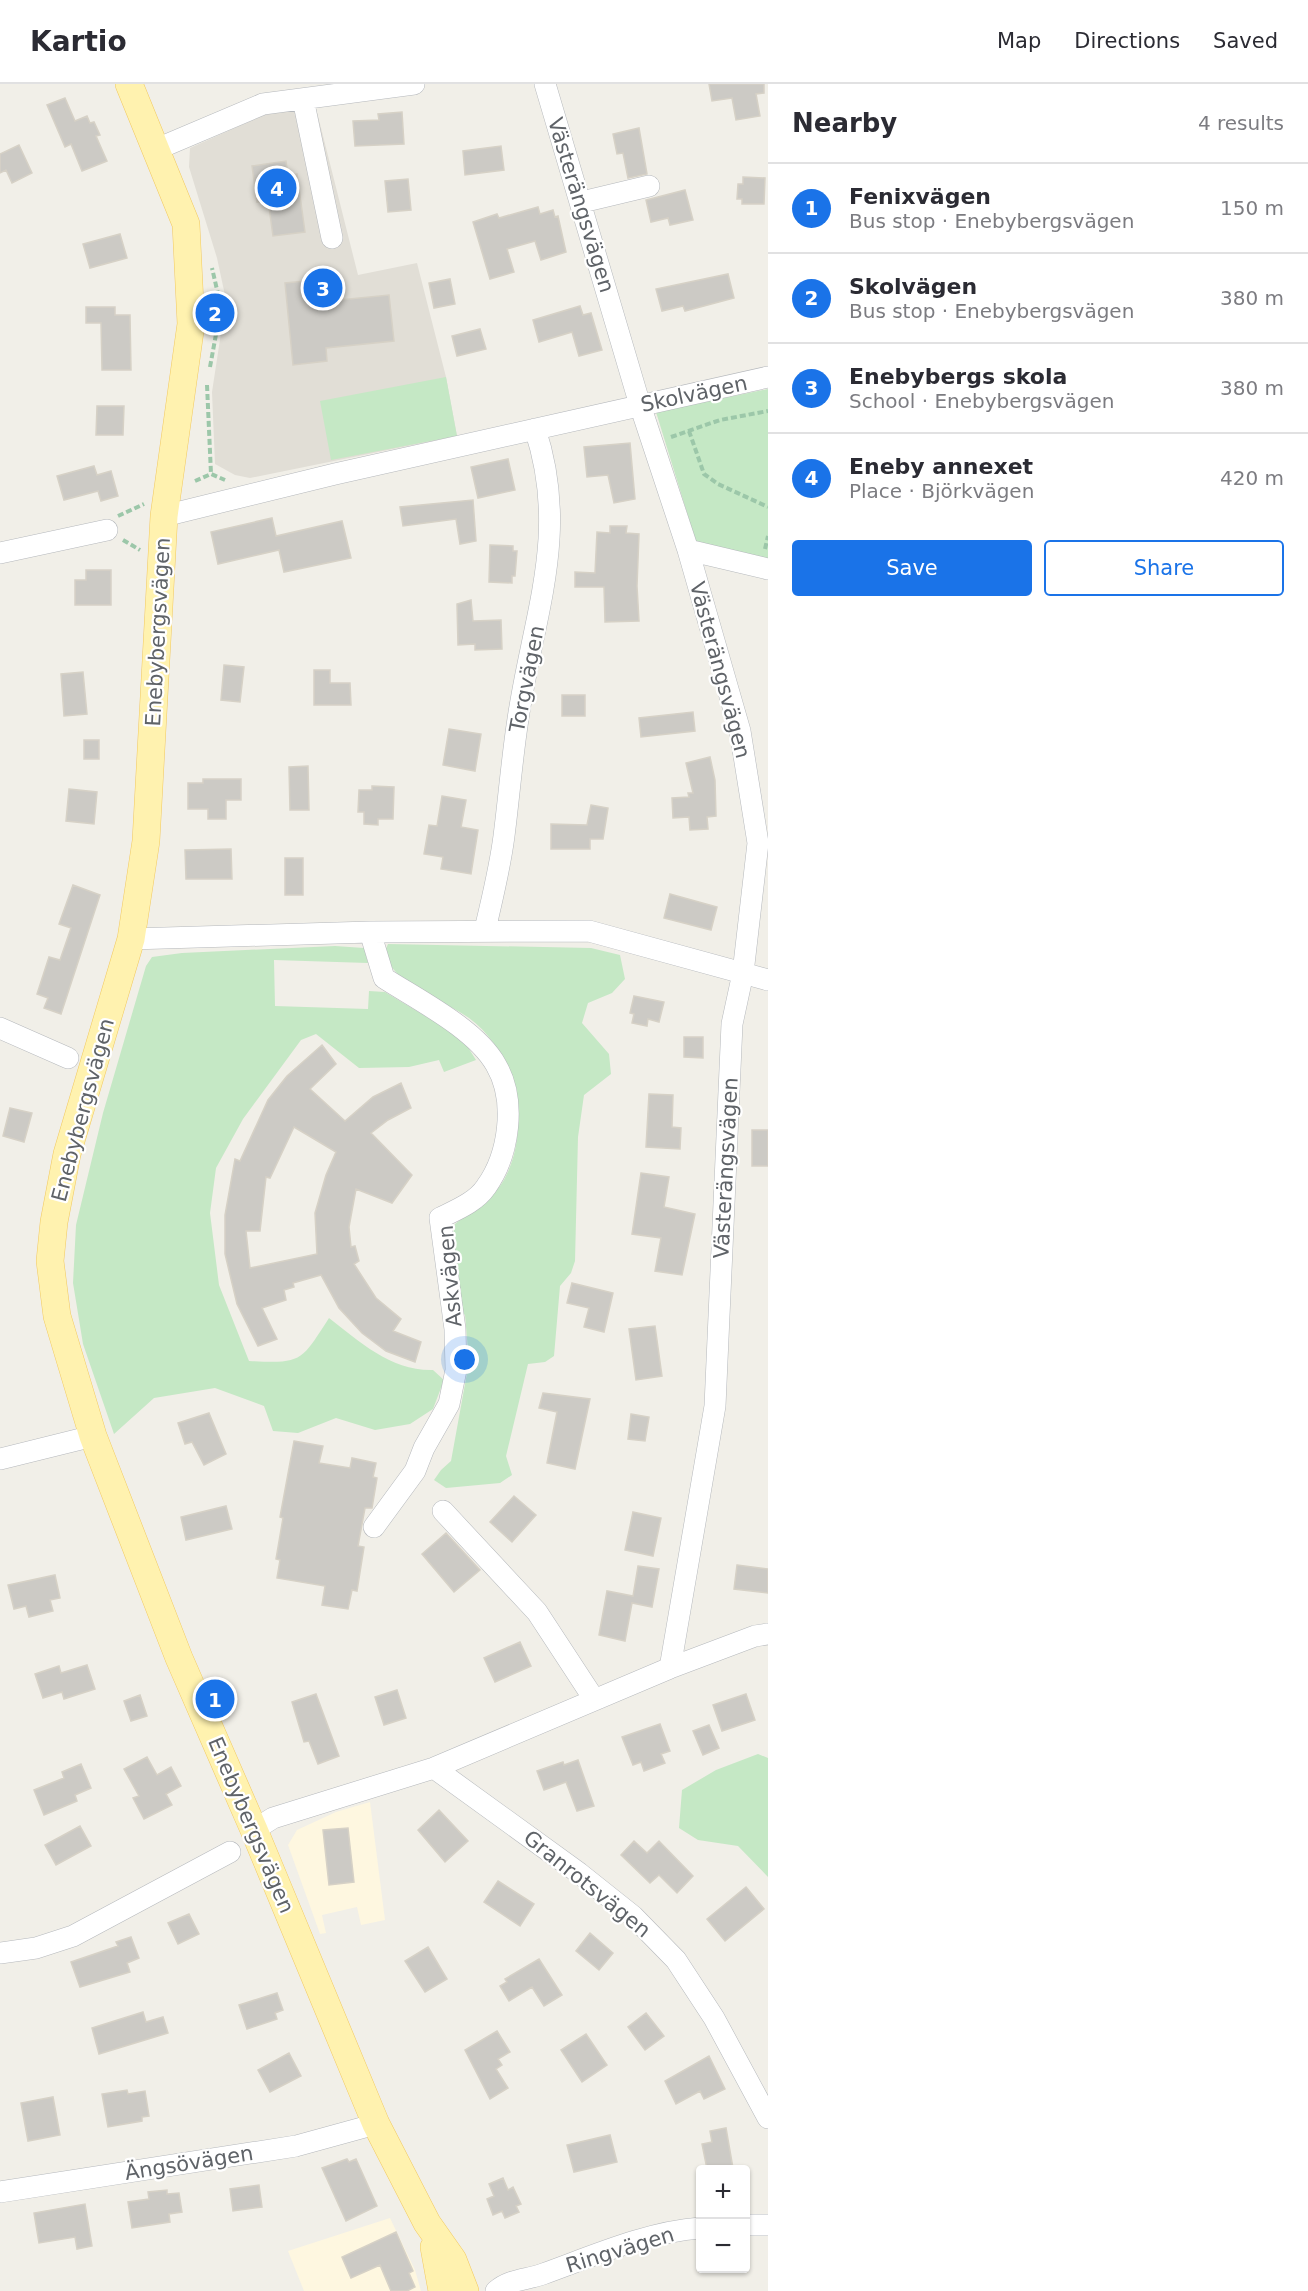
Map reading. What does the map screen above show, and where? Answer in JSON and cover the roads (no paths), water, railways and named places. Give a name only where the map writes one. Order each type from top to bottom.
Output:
[{"type":"main road","name":"Enebybergsvägen","points":[[129,84],[186,224],[190,324],[156,509],[146,841],[131,939],[67,1154],[54,1222],[50,1261],[57,1316],[93,1436],[179,1658],[254,1830],[376,2124],[427,2223],[453,2260],[465,2291]]},
{"type":"main road","name":"Enebybergsvägen","points":[[427,2223],[440,2270],[442,2291]]},
{"type":"street","points":[[157,148],[263,104],[414,84]]},
{"type":"street","name":"Västerängsvägen","points":[[545,84],[582,202],[640,405],[688,550],[740,730],[758,843],[743,972],[732,1024],[715,1406],[670,1668]]},
{"type":"street","points":[[303,99],[332,238]]},
{"type":"street","points":[[582,202],[649,186]]},
{"type":"street","name":"Skolvägen","points":[[156,509],[536,429],[768,377]]},
{"type":"street","name":"Torgvägen","points":[[485,930],[504,838],[518,718],[548,570],[551,518],[545,458],[536,429]]},
{"type":"street","points":[[0,553],[107,530]]},
{"type":"street","points":[[688,550],[768,569]]},
{"type":"street","points":[[131,939],[370,932],[590,931],[768,980]]},
{"type":"street","name":"Askvägen","points":[[370,932],[384,978],[464,1029],[496,1065],[509,1106],[505,1154],[485,1189],[464,1206],[441,1218],[454,1329],[456,1370],[449,1404],[424,1448],[415,1471],[374,1527]]},
{"type":"street","points":[[0,1028],[68,1058]]},
{"type":"street","points":[[0,1459],[93,1436]]},
{"type":"street","points":[[443,1511],[537,1612],[594,1699]]},
{"type":"street","points":[[254,1830],[273,1818],[434,1768],[670,1668],[755,1636],[768,1634]]},
{"type":"street","name":"Granrotsvägen","points":[[434,1768],[579,1873],[633,1916],[676,1960],[714,2018],[768,2118]]},
{"type":"street","points":[[0,1953],[36,1948],[73,1936],[230,1852]]},
{"type":"street","name":"Ängsövägen","points":[[0,2192],[296,2146],[376,2124]]},
{"type":"street","points":[[750,2225],[768,2225]]},
{"type":"street","name":"Ringvägen","points":[[496,2291],[505,2283],[540,2275],[637,2241],[696,2229]]},
{"type":"street","name":"Ringvägen","points":[[522,2291],[540,2275]]},
{"type":"place","name":"Eneby annexet","points":[[277,188]]},
{"type":"place","name":"Enebybergs skola","points":[[323,288]]},
{"type":"place","name":"Skolvägen","points":[[215,313]]},
{"type":"place","name":"Fenixvägen","points":[[215,1699]]}]
